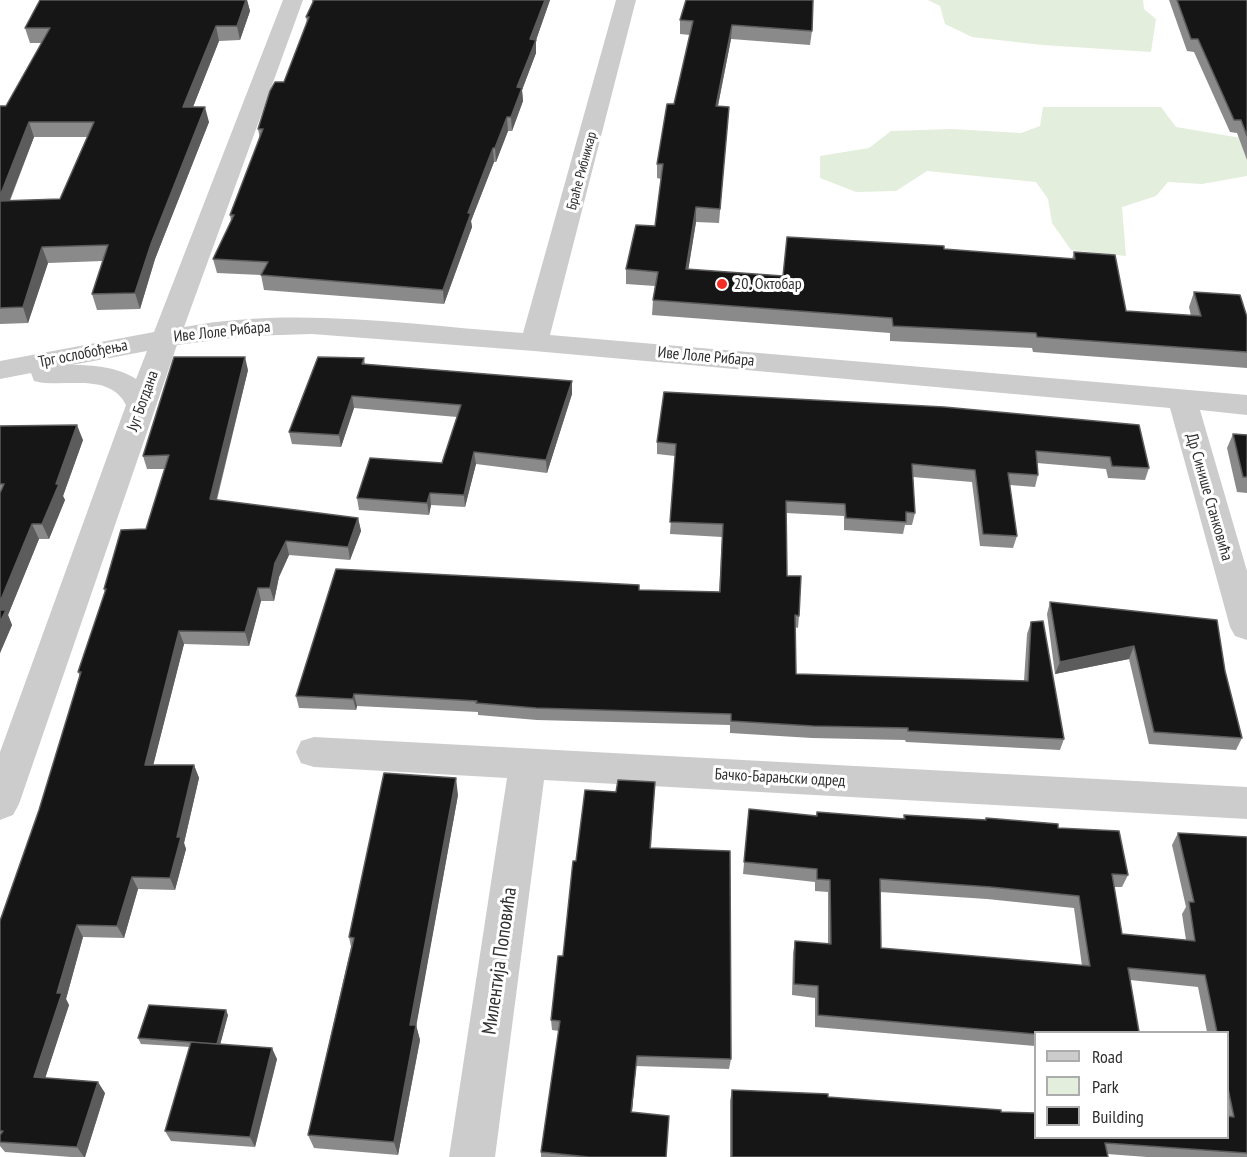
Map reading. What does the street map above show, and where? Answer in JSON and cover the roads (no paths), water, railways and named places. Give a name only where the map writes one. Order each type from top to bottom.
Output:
[{"type":"street","name":"Југ Богдана","points":[[0,804],[141,405],[294,0]]},
{"type":"street","name":"Браће Рибникар","points":[[534,342],[626,0]]},
{"type":"street","name":"Иве Лоле Рибара","points":[[166,338],[248,327],[312,326],[534,342],[1247,405]]},
{"type":"street","name":"Трг ослобођења","points":[[0,370],[166,338]]},
{"type":"street","name":"Трг ослобођења","points":[[0,375],[93,376],[116,380],[132,390],[141,405]]},
{"type":"street","name":"Др Синише Станковића","points":[[1183,401],[1196,454],[1247,627]]},
{"type":"street","name":"Бачко-Барањски одред","points":[[314,752],[1247,803]]},
{"type":"street","name":"Милентија Поповића","points":[[472,1157],[528,764]]},
{"type":"place","name":"20. Октобар","points":[[722,284]]}]
